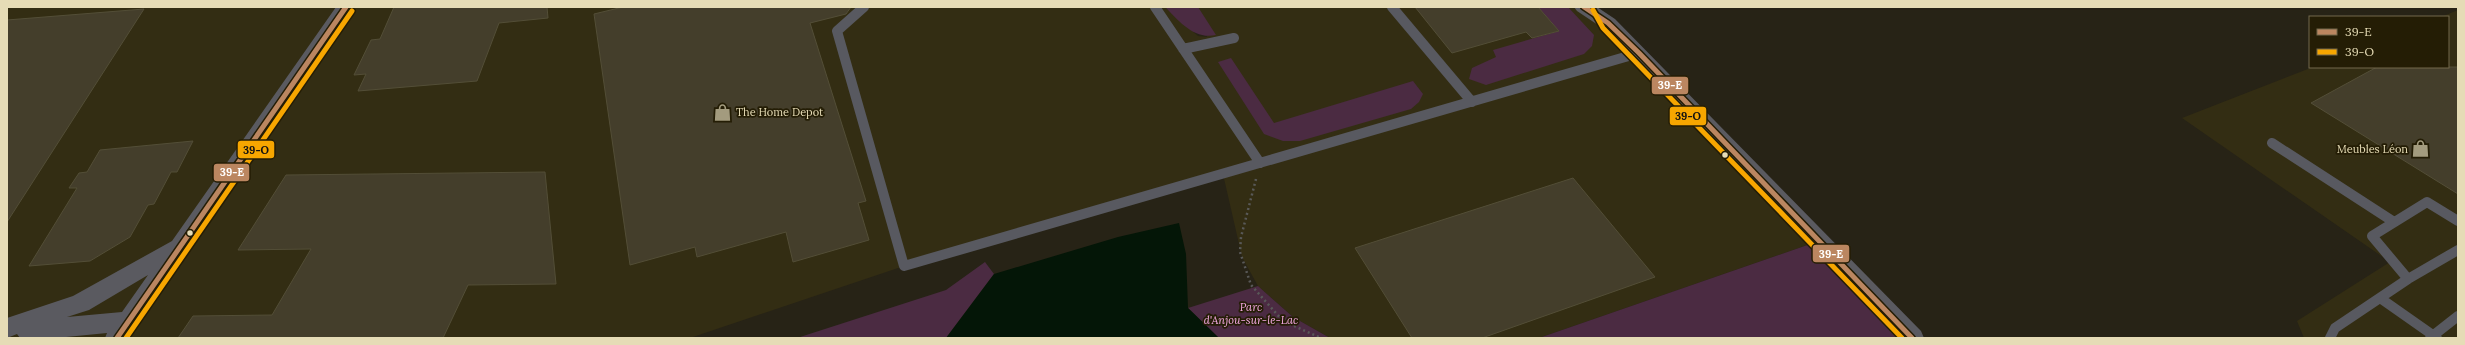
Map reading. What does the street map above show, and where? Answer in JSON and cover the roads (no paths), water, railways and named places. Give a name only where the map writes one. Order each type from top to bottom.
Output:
[{"type":"street","points":[[7,333],[123,330],[346,7]]},
{"type":"street","points":[[1584,7],[1604,15],[1912,338]]},
{"type":"street","points":[[7,328],[81,303],[180,246]]},
{"type":"lane","points":[[864,7],[837,31],[904,266],[1639,53]]},
{"type":"lane","points":[[1155,7],[1260,163]]},
{"type":"lane","points":[[1392,7],[1472,102]]},
{"type":"lane","points":[[1183,49],[1234,38]]},
{"type":"lane","points":[[2272,143],[2394,222]]},
{"type":"lane","points":[[2408,279],[2372,236],[2427,202],[2458,220]]},
{"type":"lane","points":[[2330,338],[2335,328],[2408,279],[2458,250]]},
{"type":"lane","points":[[2380,298],[2434,337],[2458,316]]},
{"type":"place","name":"The Home Depot","points":[[723,112]]},
{"type":"place","name":"Meubles Léon","points":[[2421,149]]},
{"type":"park label","name":"Parc d'Anjou-sur-le-Lac","points":[[1251,313]]}]
